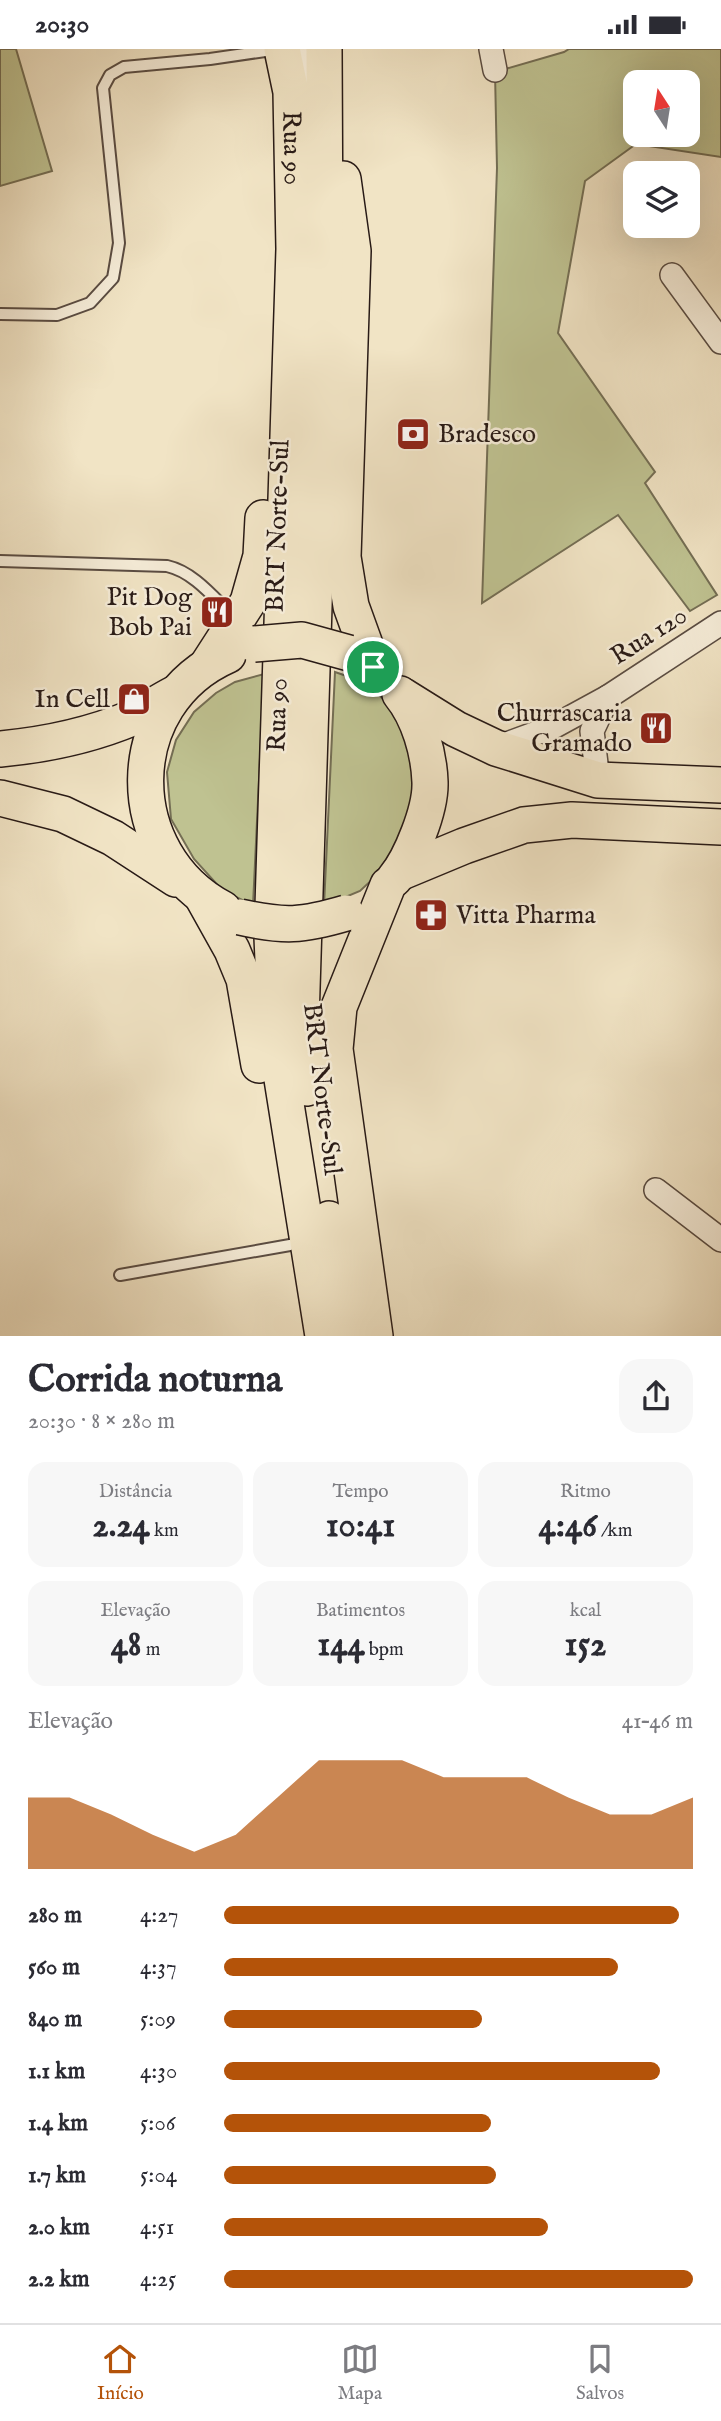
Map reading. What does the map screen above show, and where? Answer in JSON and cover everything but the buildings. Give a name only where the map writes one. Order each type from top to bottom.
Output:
[{"type":"main road","points":[[0,750],[31,747],[86,733],[132,717],[177,692],[246,632],[248,602],[261,556],[276,195],[272,49]]},
{"type":"main road","name":"Rua 90","points":[[282,49],[291,92],[294,249],[272,937],[276,1029],[282,1079],[323,1336]]},
{"type":"main road","name":"Rua 90","points":[[325,49],[325,256],[301,1020],[304,1075],[349,1336]]},
{"type":"main road","points":[[325,49],[353,251],[343,557],[361,660]]},
{"type":"main road","points":[[246,632],[302,640],[361,660],[403,696],[456,729],[496,748],[598,780],[721,785]]},
{"type":"main road","points":[[177,692],[155,729],[145,771],[148,813],[163,854],[197,893],[232,950],[244,979],[305,1336]]},
{"type":"main road","points":[[375,1336],[335,1049],[339,1007],[393,879],[421,829],[430,784],[423,739],[403,696]]},
{"type":"main road","points":[[0,798],[73,819],[113,838],[197,893],[240,917],[275,925],[311,923],[346,913],[368,901],[393,879],[464,846],[524,825],[572,820],[721,827]]},
{"type":"street","points":[[672,275],[721,342]]},
{"type":"street","name":"Rua 120","points":[[496,748],[553,727],[608,697],[721,622]]},
{"type":"street","name":"Rua 120","points":[[598,780],[592,731],[608,697]]},
{"type":"street","points":[[656,1190],[721,1240]]},
{"type":"lane","points":[[0,314],[57,315],[90,303],[113,278],[119,243],[103,88],[110,75],[124,67],[210,59],[272,49]]},
{"type":"lane","points":[[303,49],[307,103]]},
{"type":"lane","points":[[0,561],[167,566],[178,569],[191,577],[246,632]]},
{"type":"lane","name":"BRT Norte-Sul","points":[[297,653],[298,626]]},
{"type":"lane","points":[[287,936],[289,914]]},
{"type":"lane","name":"BRT Norte-Sul","points":[[295,1087],[335,1336]]},
{"type":"lane","points":[[120,1275],[290,1245]]},
{"type":"green space","points":[[0,49],[16,49],[52,171],[0,186]]},
{"type":"green space","points":[[569,49],[721,49],[721,157],[656,147],[700,147],[700,70],[623,70],[623,147],[632,147],[585,181],[558,333],[655,472],[645,483],[717,595],[690,611],[618,515],[482,603],[497,168],[495,72]]},
{"type":"green space","points":[[335,672],[364,682],[396,710],[416,757],[416,801],[391,862],[360,891],[324,906]]},
{"type":"green space","points":[[264,674],[253,905],[223,891],[194,859],[171,819],[167,772],[176,740],[194,712],[216,693],[235,682]]},
{"type":"place","name":"Bradesco","points":[[413,434]]},
{"type":"place","name":"Pit Dog Bob Pai","points":[[217,612]]},
{"type":"place","name":"In Cell","points":[[134,699]]},
{"type":"place","name":"Churrascaria Gramado","points":[[656,728]]},
{"type":"place","name":"Vitta Pharma","points":[[431,915]]},
{"type":"route","points":[[302,640],[349,653],[373,667],[403,696],[423,739],[430,784],[421,829],[398,873],[368,901],[346,913],[311,923],[275,925],[240,917],[203,898],[190,887],[163,854],[148,813],[145,771],[155,729],[177,692],[208,664],[254,644],[302,640]]}]
